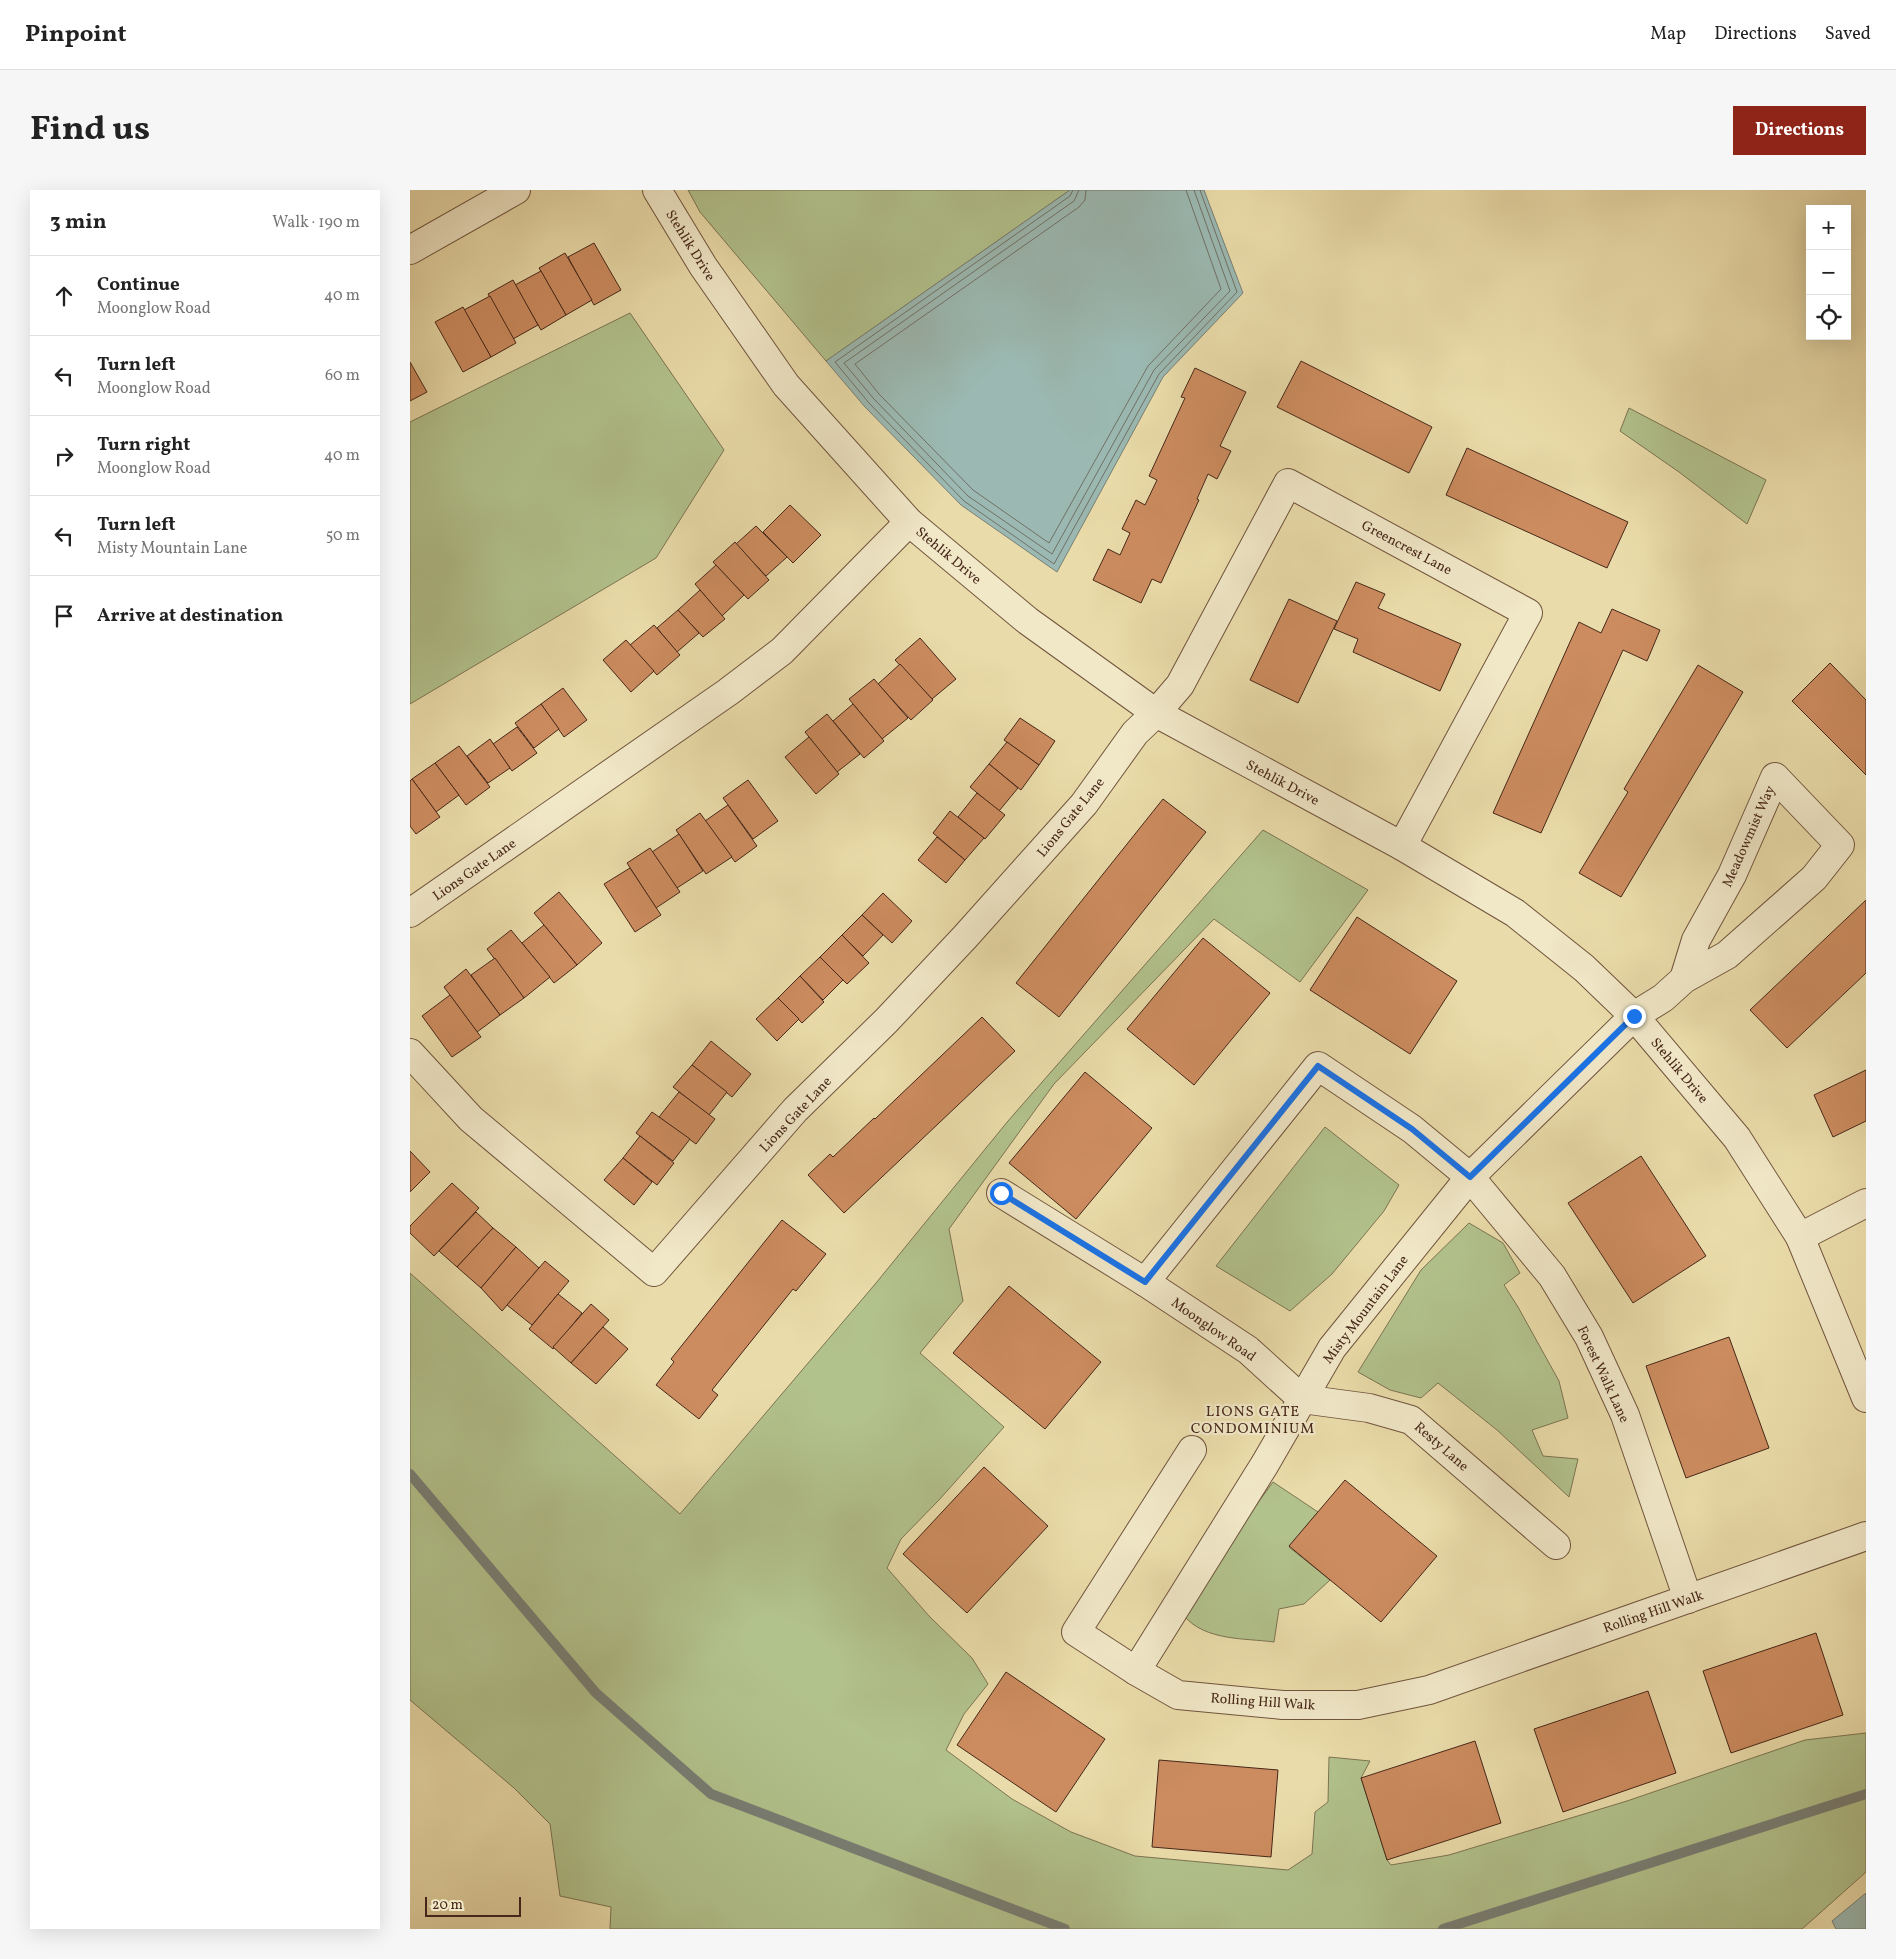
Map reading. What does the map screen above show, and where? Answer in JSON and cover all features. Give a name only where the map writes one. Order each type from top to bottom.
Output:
[{"type":"street","points":[[410,250],[516,190]]},
{"type":"street","name":"Stehlik Drive","points":[[657,190],[703,266],[786,386],[909,522],[1028,621],[1156,713],[1402,846],[1515,913],[1584,968],[1634,1016],[1737,1138],[1800,1237],[1866,1398]]},
{"type":"street","name":"Greencrest Lane","points":[[1156,713],[1180,685],[1288,483],[1305,492],[1528,613],[1402,846]]},
{"type":"street","name":"Lions Gate Lane","points":[[410,913],[728,692],[782,651],[909,522]]},
{"type":"street","name":"Lions Gate Lane","points":[[410,1053],[471,1119],[654,1272],[795,1110],[886,1021],[966,937],[1084,804],[1135,733],[1156,713]]},
{"type":"street","name":"Meadowmist Way","points":[[1634,1016],[1663,998],[1684,979],[1727,955],[1814,878],[1840,845],[1775,777],[1732,875],[1696,940],[1684,979]]},
{"type":"street","name":"Misty Mountain Lane","points":[[1136,1671],[1265,1464],[1332,1348],[1470,1177],[1634,1016]]},
{"type":"street","points":[[1145,1282],[1318,1066],[1412,1129],[1470,1177]]},
{"type":"street","name":"Forest Walk Lane","points":[[1470,1177],[1552,1276],[1589,1337],[1625,1415],[1688,1599]]},
{"type":"street","name":"Moonglow Road","points":[[1001,1193],[1145,1282],[1248,1350],[1302,1399]]},
{"type":"street","points":[[1800,1237],[1866,1203]]},
{"type":"street","name":"Resty Lane","points":[[1302,1399],[1369,1408],[1411,1420],[1556,1545]]},
{"type":"street","name":"Rolling Hill Walk","points":[[1192,1450],[1076,1632],[1136,1671],[1178,1695],[1283,1705],[1358,1705],[1429,1690],[1866,1536]]},
{"type":"green space","points":[[688,190],[1070,190],[826,361],[700,212]]},
{"type":"green space","points":[[630,313],[724,450],[656,558],[410,704],[410,422]]},
{"type":"green space","points":[[1629,408],[1766,480],[1747,524],[1679,472],[1620,431]]},
{"type":"green space","points":[[1263,830],[1368,890],[1300,982],[1214,919],[1054,1084],[949,1229],[963,1301],[920,1353],[1004,1427],[939,1500],[901,1539],[887,1568],[929,1616],[972,1658],[988,1684],[964,1714],[946,1750],[1012,1799],[1071,1832],[1135,1856],[1288,1870],[1312,1854],[1315,1812],[1328,1802],[1329,1757],[1370,1761],[1361,1778],[1387,1860],[1391,1865],[1449,1855],[1627,1801],[1805,1740],[1866,1733],[1866,1872],[1802,1929],[610,1929],[611,1907],[560,1896],[550,1824],[514,1788],[410,1700],[410,1273],[680,1514],[876,1283],[1008,1121]]},
{"type":"green space","points":[[1325,1127],[1399,1185],[1384,1211],[1332,1274],[1290,1311],[1216,1266]]},
{"type":"green space","points":[[1469,1223],[1503,1243],[1520,1273],[1504,1285],[1559,1381],[1568,1418],[1532,1430],[1543,1456],[1578,1459],[1569,1497],[1497,1430],[1438,1383],[1421,1398],[1390,1390],[1358,1372],[1421,1270]]},
{"type":"green space","points":[[1273,1482],[1318,1512],[1289,1547],[1330,1580],[1304,1604],[1279,1609],[1274,1642],[1226,1637],[1203,1630],[1184,1616],[1232,1538]]},
{"type":"water","points":[[1070,190],[1204,190],[1243,293],[1163,377],[1057,572],[961,505],[865,407],[826,361]]},
{"type":"water","points":[[1866,1893],[1866,1929],[1836,1929],[1832,1921]]},
{"type":"building","points":[[594,243],[621,290],[594,305],[568,257]]},
{"type":"building","points":[[565,253],[592,300],[566,315],[539,268]]},
{"type":"building","points":[[541,271],[566,315],[541,330],[515,285]]},
{"type":"building","points":[[513,280],[538,325],[513,339],[488,294]]},
{"type":"building","points":[[490,296],[516,343],[491,357],[464,310]]},
{"type":"building","points":[[463,307],[491,357],[463,372],[435,322]]},
{"type":"building","points":[[1301,361],[1432,427],[1409,473],[1277,407]]},
{"type":"building","points":[[410,362],[427,392],[410,401]]},
{"type":"building","points":[[1195,368],[1246,392],[1220,446],[1231,451],[1217,479],[1208,474],[1197,499],[1199,500],[1161,583],[1152,579],[1141,603],[1093,580],[1108,549],[1120,555],[1130,533],[1122,529],[1136,500],[1145,505],[1157,480],[1149,476],[1185,398],[1181,397]]},
{"type":"building","points":[[1467,448],[1628,522],[1607,568],[1446,495]]},
{"type":"building","points":[[790,505],[821,535],[793,563],[763,532]]},
{"type":"building","points":[[756,526],[787,557],[766,576],[736,544]]},
{"type":"building","points":[[735,542],[769,580],[748,599],[713,562]]},
{"type":"building","points":[[716,565],[744,595],[722,616],[695,584]]},
{"type":"building","points":[[1356,582],[1385,594],[1378,608],[1461,644],[1440,691],[1353,652],[1358,639],[1334,629]]},
{"type":"building","points":[[700,590],[725,619],[703,637],[678,610]]},
{"type":"building","points":[[1289,599],[1337,621],[1298,703],[1250,680]]},
{"type":"building","points":[[1612,609],[1660,630],[1647,661],[1623,650],[1541,833],[1493,813],[1579,622],[1601,633]]},
{"type":"building","points":[[678,610],[699,633],[677,652],[657,628]]},
{"type":"building","points":[[654,625],[680,655],[657,675],[630,645]]},
{"type":"building","points":[[920,638],[956,679],[932,699],[895,660]]},
{"type":"building","points":[[626,640],[654,671],[631,692],[603,660]]},
{"type":"building","points":[[1830,663],[1866,700],[1866,775],[1792,701]]},
{"type":"building","points":[[900,664],[933,700],[911,720],[878,684]]},
{"type":"building","points":[[1698,665],[1743,692],[1621,897],[1579,873],[1628,792],[1624,789]]},
{"type":"building","points":[[874,679],[908,718],[882,739],[849,699]]},
{"type":"building","points":[[563,688],[587,720],[564,737],[541,704]]},
{"type":"building","points":[[541,704],[559,729],[534,748],[515,723]]},
{"type":"building","points":[[853,704],[884,741],[864,758],[833,721]]},
{"type":"building","points":[[827,714],[860,754],[837,772],[805,732]]},
{"type":"building","points":[[1020,718],[1055,741],[1039,765],[1004,740]]},
{"type":"building","points":[[517,727],[537,753],[512,771],[493,744]]},
{"type":"building","points":[[809,737],[839,774],[816,794],[785,757]]},
{"type":"building","points":[[490,739],[510,768],[488,783],[467,756]]},
{"type":"building","points":[[1007,742],[1039,765],[1021,790],[989,764]]},
{"type":"building","points":[[459,746],[490,787],[466,805],[435,763]]},
{"type":"building","points":[[435,763],[459,795],[436,812],[412,779]]},
{"type":"building","points":[[989,764],[1018,788],[999,811],[970,787]]},
{"type":"building","points":[[412,779],[440,817],[416,834],[410,826],[410,781]]},
{"type":"building","points":[[748,780],[778,821],[753,839],[723,798]]},
{"type":"building","points":[[977,793],[1005,815],[985,839],[958,817]]},
{"type":"building","points":[[1163,799],[1206,832],[1059,1017],[1016,983]]},
{"type":"building","points":[[728,805],[757,846],[735,862],[705,821]]},
{"type":"building","points":[[950,811],[984,838],[965,860],[933,833]]},
{"type":"building","points":[[700,813],[732,857],[706,874],[676,830]]},
{"type":"building","points":[[679,834],[703,871],[677,888],[652,852]]},
{"type":"building","points":[[937,837],[965,860],[946,883],[918,860]]},
{"type":"building","points":[[650,848],[680,892],[656,908],[627,863]]},
{"type":"building","points":[[630,868],[661,915],[635,932],[604,884]]},
{"type":"building","points":[[559,892],[602,943],[577,965],[534,913]]},
{"type":"building","points":[[883,893],[912,921],[892,943],[862,915]]},
{"type":"building","points":[[1866,900],[1866,973],[1787,1048],[1750,1010]]},
{"type":"building","points":[[862,915],[883,935],[863,956],[842,935]]},
{"type":"building","points":[[1357,917],[1457,981],[1410,1054],[1310,990]]},
{"type":"building","points":[[544,925],[577,965],[554,983],[522,943]]},
{"type":"building","points":[[511,930],[550,977],[524,998],[487,949]]},
{"type":"building","points":[[842,935],[869,963],[847,984],[820,957]]},
{"type":"building","points":[[1203,938],[1270,993],[1194,1085],[1127,1029]]},
{"type":"building","points":[[820,957],[843,980],[823,1000],[800,976]]},
{"type":"building","points":[[495,958],[524,998],[500,1015],[471,975]]},
{"type":"building","points":[[466,969],[500,1015],[477,1032],[444,987]]},
{"type":"building","points":[[800,976],[824,1002],[802,1023],[778,998]]},
{"type":"building","points":[[450,995],[481,1037],[452,1057],[422,1016]]},
{"type":"building","points":[[778,998],[799,1019],[777,1041],[756,1019]]},
{"type":"building","points":[[982,1017],[1015,1051],[844,1213],[808,1175],[830,1154],[833,1157],[875,1119]]},
{"type":"building","points":[[711,1041],[751,1074],[732,1097],[692,1065]]},
{"type":"building","points":[[692,1065],[727,1092],[709,1115],[673,1087]]},
{"type":"building","points":[[1866,1070],[1866,1121],[1833,1137],[1814,1095]]},
{"type":"building","points":[[1085,1072],[1152,1128],[1076,1219],[1009,1163]]},
{"type":"building","points":[[679,1092],[715,1119],[696,1144],[659,1117]]},
{"type":"building","points":[[652,1112],[690,1139],[673,1161],[636,1133]]},
{"type":"building","points":[[640,1136],[674,1163],[657,1185],[623,1158]]},
{"type":"building","points":[[410,1151],[430,1172],[410,1192]]},
{"type":"building","points":[[1641,1156],[1706,1256],[1633,1303],[1568,1203]]},
{"type":"building","points":[[623,1158],[652,1182],[634,1205],[604,1180]]},
{"type":"building","points":[[452,1183],[479,1208],[434,1256],[410,1233],[410,1226]]},
{"type":"building","points":[[476,1212],[493,1228],[457,1267],[439,1251]]},
{"type":"building","points":[[782,1220],[826,1254],[796,1291],[793,1289],[712,1390],[718,1395],[699,1419],[656,1385],[674,1362],[671,1359]]},
{"type":"building","points":[[493,1228],[516,1247],[481,1288],[457,1267]]},
{"type":"building","points":[[516,1247],[539,1268],[502,1311],[481,1288]]},
{"type":"building","points":[[545,1261],[569,1281],[532,1325],[507,1305]]},
{"type":"building","points":[[1009,1286],[1101,1362],[1045,1429],[953,1353]]},
{"type":"building","points":[[558,1294],[582,1313],[553,1349],[529,1329]]},
{"type":"building","points":[[591,1304],[609,1320],[571,1363],[553,1347]]},
{"type":"building","points":[[603,1327],[628,1349],[596,1384],[571,1363]]},
{"type":"building","points":[[1729,1337],[1769,1448],[1686,1478],[1646,1366]]},
{"type":"building","points":[[984,1467],[1048,1526],[967,1613],[903,1554]]},
{"type":"building","points":[[1345,1480],[1437,1556],[1381,1622],[1289,1546]]},
{"type":"building","points":[[1816,1633],[1843,1715],[1731,1753],[1703,1671]]},
{"type":"building","points":[[1006,1672],[1105,1739],[1056,1812],[957,1745]]},
{"type":"building","points":[[1648,1691],[1676,1773],[1563,1812],[1534,1729]]},
{"type":"building","points":[[1475,1741],[1501,1823],[1387,1860],[1361,1778]]},
{"type":"building","points":[[1159,1760],[1278,1770],[1271,1857],[1152,1847]]},
{"type":"waterway","points":[[410,1474],[596,1693],[711,1794],[1065,1929]]},
{"type":"waterway","points":[[1443,1929],[1866,1794]]},
{"type":"district","name":"LIONS GATE CONDOMINIUM","points":[[1253,1420]]},
{"type":"route","points":[[1001,1193],[1145,1282],[1318,1066],[1412,1129],[1470,1177],[1634,1016]]}]
